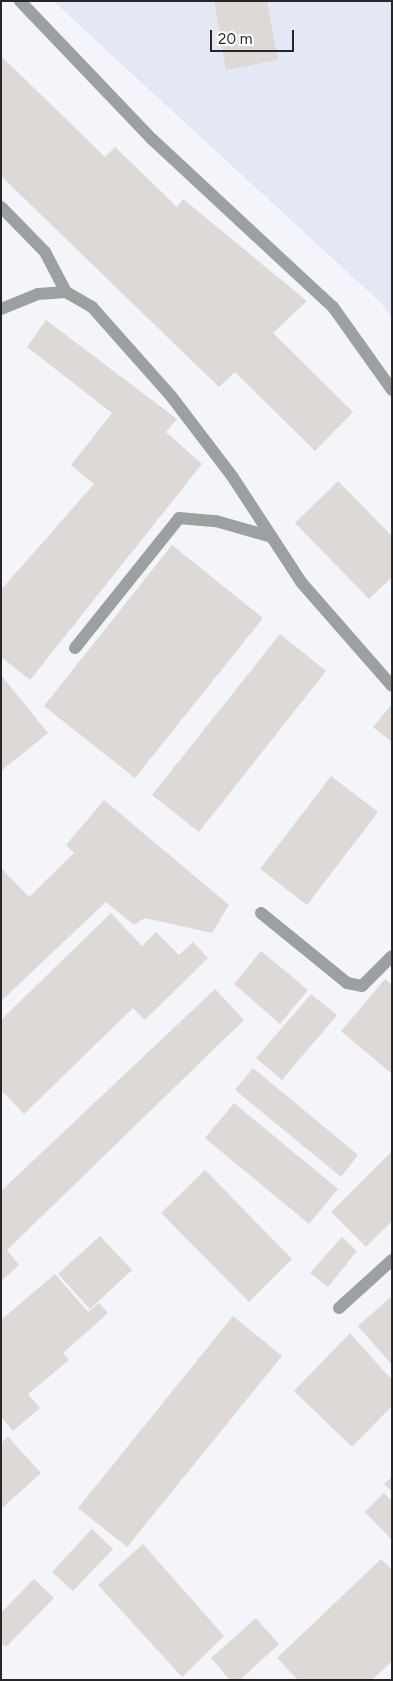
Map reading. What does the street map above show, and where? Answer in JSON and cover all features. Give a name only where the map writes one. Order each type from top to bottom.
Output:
[{"type":"street","points":[[20,1],[153,140],[333,307],[392,390]]},
{"type":"street","points":[[1,207],[45,252],[66,292],[92,307],[171,396],[232,476],[301,582],[392,686]]},
{"type":"street","points":[[1,309],[38,294],[66,292]]},
{"type":"street","points":[[75,648],[179,518],[216,521],[272,537]]},
{"type":"street","points":[[261,913],[347,983],[362,986],[392,956]]},
{"type":"street","points":[[339,1308],[392,1260]]},
{"type":"shaded area","points":[[53,1],[392,1],[392,319],[382,304]]},
{"type":"building","points":[[214,1],[267,1],[278,60],[226,70]]},
{"type":"building","points":[[1,56],[105,157],[115,147],[177,207],[183,199],[307,301],[273,333],[353,412],[315,451],[235,372],[219,387],[1,176]]},
{"type":"building","points":[[46,320],[177,419],[166,432],[202,464],[30,680],[1,657],[1,590],[94,484],[71,465],[112,413],[27,347]]},
{"type":"building","points":[[338,481],[392,536],[392,577],[369,599],[295,523]]},
{"type":"building","points":[[172,545],[263,618],[135,778],[44,706]]},
{"type":"building","points":[[280,634],[326,671],[199,832],[152,795]]},
{"type":"building","points":[[1,675],[48,733],[1,771]]},
{"type":"building","points":[[392,704],[392,742],[373,727]]},
{"type":"building","points":[[331,776],[378,812],[307,905],[260,869]]},
{"type":"building","points":[[104,800],[229,905],[212,933],[145,918],[134,925],[106,902],[1,1001],[1,868],[29,897],[74,853],[66,845]]},
{"type":"building","points":[[111,913],[142,946],[156,932],[179,955],[193,942],[208,958],[145,1020],[133,1008],[24,1114],[1,1090],[1,1020]]},
{"type":"building","points":[[261,951],[308,990],[280,1024],[234,984]]},
{"type":"building","points":[[385,979],[392,985],[392,1074],[341,1031]]},
{"type":"building","points":[[215,989],[244,1020],[7,1250],[19,1265],[1,1281],[1,1191]]},
{"type":"building","points":[[311,994],[337,1015],[282,1080],[256,1058]]},
{"type":"building","points":[[253,1068],[358,1155],[341,1177],[235,1090]]},
{"type":"building","points":[[234,1103],[338,1189],[309,1224],[205,1138]]},
{"type":"building","points":[[392,1151],[392,1221],[366,1247],[331,1212]]},
{"type":"building","points":[[205,1170],[292,1259],[249,1302],[161,1213]]},
{"type":"building","points":[[100,1236],[132,1270],[90,1309],[58,1274]]},
{"type":"building","points":[[342,1237],[357,1251],[328,1287],[310,1273]]},
{"type":"building","points":[[55,1274],[88,1312],[99,1303],[108,1313],[63,1353],[69,1360],[28,1394],[40,1408],[13,1431],[1,1417],[1,1320]]},
{"type":"building","points":[[392,1296],[392,1365],[358,1326]]},
{"type":"building","points":[[233,1316],[282,1356],[127,1547],[78,1508]]},
{"type":"building","points":[[350,1333],[392,1380],[392,1406],[352,1447],[294,1391]]},
{"type":"building","points":[[8,1437],[41,1473],[1,1509],[1,1443]]},
{"type":"building","points":[[392,1477],[392,1492],[384,1484]]},
{"type":"building","points":[[384,1493],[392,1501],[392,1540],[365,1512]]},
{"type":"building","points":[[92,1529],[113,1549],[73,1591],[52,1572]]},
{"type":"building","points":[[143,1544],[224,1636],[182,1677],[98,1585]]},
{"type":"building","points":[[381,1559],[392,1570],[392,1661],[372,1680],[298,1680],[277,1658]]},
{"type":"building","points":[[34,1579],[54,1598],[6,1647],[1,1643],[1,1613]]},
{"type":"building","points":[[256,1618],[279,1644],[240,1680],[230,1680],[211,1658]]}]
